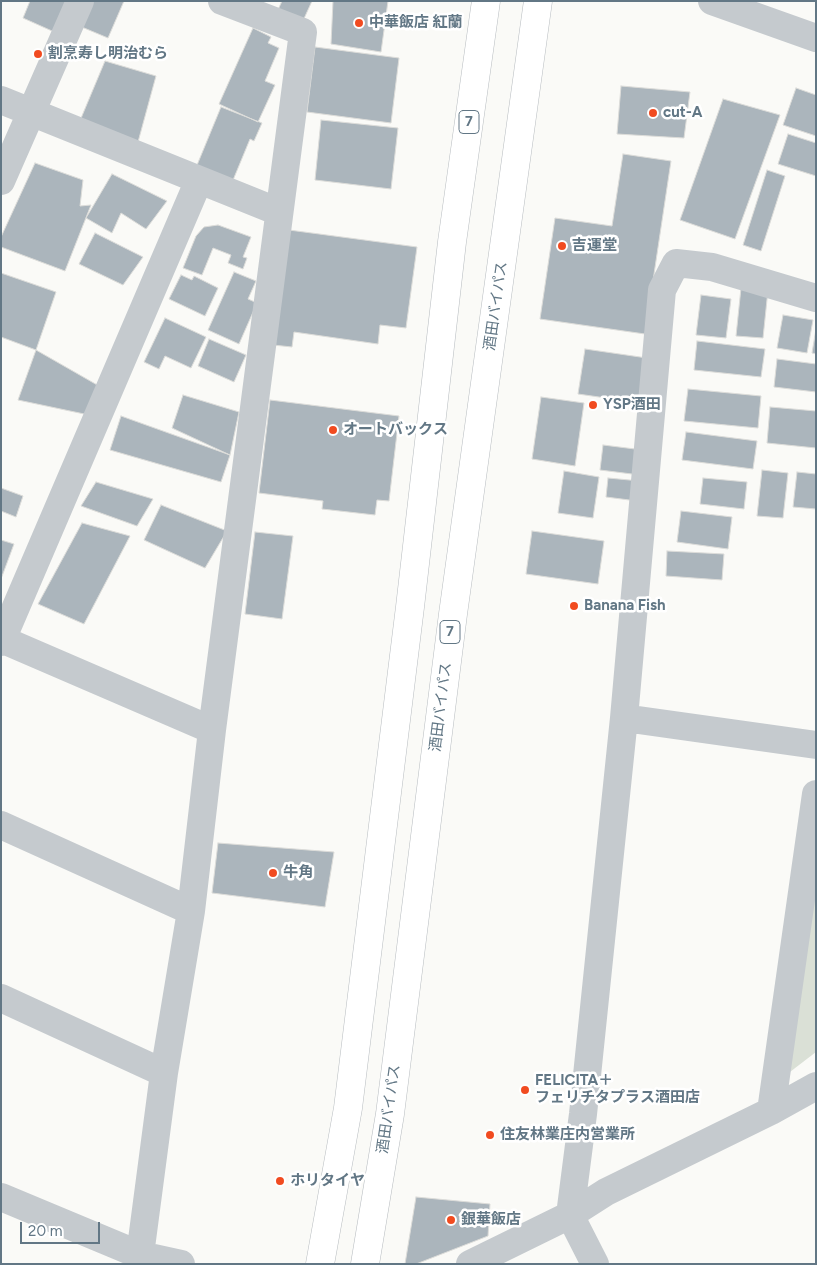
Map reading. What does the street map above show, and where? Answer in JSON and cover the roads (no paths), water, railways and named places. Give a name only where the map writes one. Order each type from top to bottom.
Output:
[{"type":"highway","name":"7","points":[[320,1264],[348,1108],[410,607],[452,242],[486,1]]},
{"type":"highway","name":"酒田バイパス","points":[[365,1264],[390,1114],[453,614],[538,1]]},
{"type":"street","points":[[1,181],[80,1]]},
{"type":"street","points":[[139,1259],[164,1073],[191,911],[212,730],[303,32],[222,1]]},
{"type":"street","points":[[719,3],[816,38]]},
{"type":"street","points":[[1,100],[279,212]]},
{"type":"street","points":[[199,180],[2,641],[212,730]]},
{"type":"street","points":[[595,1264],[570,1215],[583,1114],[624,718],[662,290],[676,263],[712,267],[816,298]]},
{"type":"street","points":[[624,718],[816,746]]},
{"type":"street","points":[[771,1111],[816,794]]},
{"type":"street","points":[[1,825],[191,911]]},
{"type":"street","points":[[1,998],[164,1073]]},
{"type":"street","points":[[470,1264],[570,1215],[606,1192],[771,1111],[816,1086]]},
{"type":"street","points":[[1,1197],[139,1259],[181,1264]]},
{"type":"place","name":"中華飯店 紅蘭","points":[[359,23]]},
{"type":"place","name":"割烹寿し明治むら","points":[[38,54]]},
{"type":"place","name":"cut-A","points":[[653,113]]},
{"type":"place","name":"吉運堂","points":[[562,246]]},
{"type":"place","name":"YSP酒田","points":[[593,405]]},
{"type":"place","name":"オートバックス","points":[[333,430]]},
{"type":"place","name":"Banana Fish","points":[[574,606]]},
{"type":"place","name":"牛角","points":[[273,873]]},
{"type":"place","name":"FELICITA＋ フェリチタプラス酒田店","points":[[525,1090]]},
{"type":"place","name":"住友林業庄内営業所","points":[[490,1135]]},
{"type":"place","name":"ホリタイヤ","points":[[280,1181]]},
{"type":"place","name":"銀華飯店","points":[[451,1220]]}]
